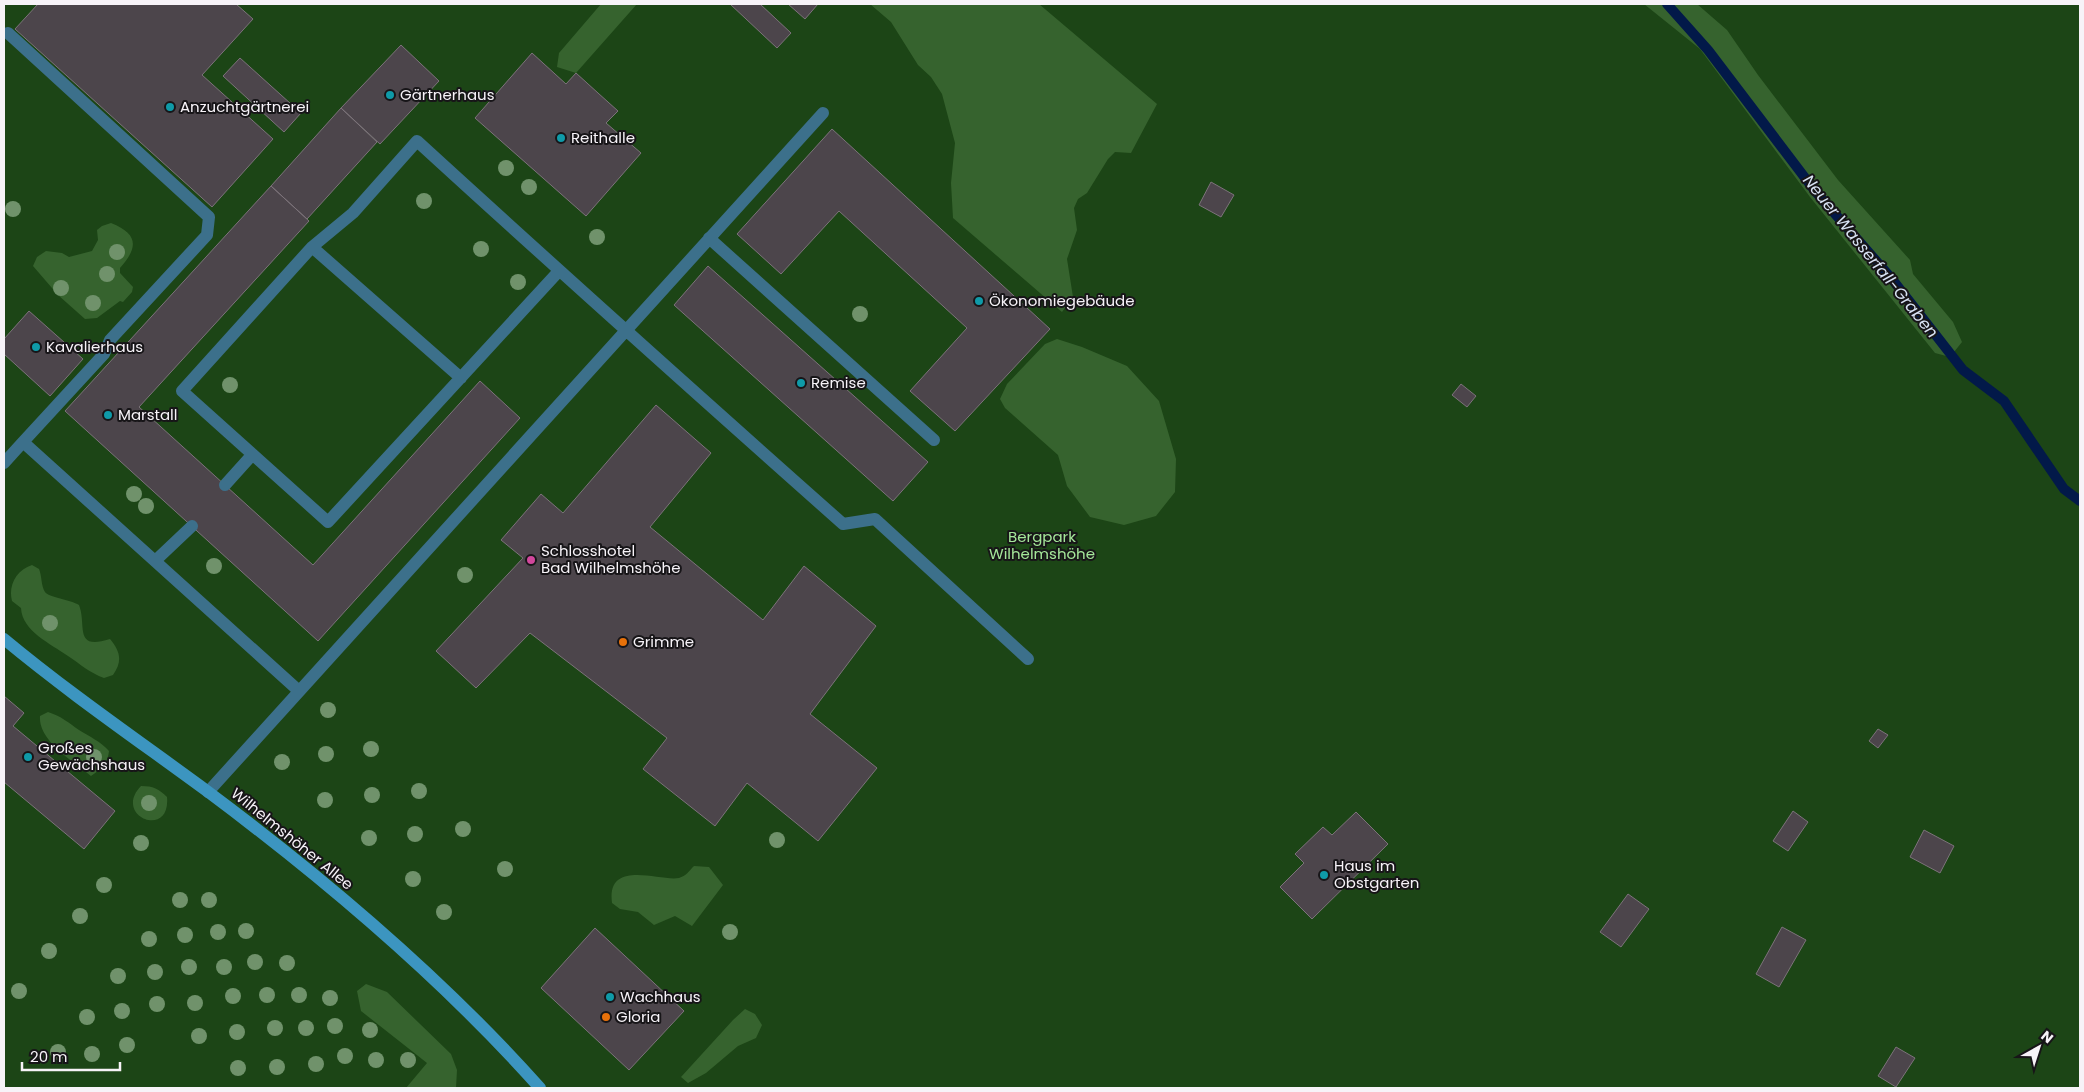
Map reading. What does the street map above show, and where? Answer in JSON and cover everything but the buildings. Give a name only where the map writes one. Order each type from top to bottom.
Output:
[{"type":"main road","name":"Wilhelmshöher Allee","points":[[4,639],[208,792],[309,872],[455,998],[540,1088]]},
{"type":"lane","points":[[4,462],[104,354],[110,340],[207,235],[209,217],[8,33]]},
{"type":"lane","points":[[208,792],[823,113]]},
{"type":"lane","points":[[559,271],[328,522],[182,391],[312,247],[353,212],[417,142],[559,271],[625,331],[843,524],[875,519],[1028,659]]},
{"type":"lane","points":[[709,238],[934,440]]},
{"type":"lane","points":[[312,247],[461,378]]},
{"type":"lane","points":[[23,442],[299,691]]},
{"type":"lane","points":[[225,485],[252,455]]},
{"type":"lane","points":[[155,561],[192,526]]},
{"type":"green space","name":"Bergpark Wilhelmshöhe","points":[[4,4],[2080,4],[2080,1088],[4,1088]]},
{"type":"green space","points":[[601,4],[637,4],[576,73],[557,67],[559,53]]},
{"type":"green space","points":[[870,4],[1039,4],[1157,104],[1131,153],[1115,152],[1108,159],[1087,193],[1078,199],[1074,208],[1077,230],[1067,259],[1073,297],[1062,312],[953,218],[951,183],[955,143],[942,94],[931,77],[918,65],[891,22]]},
{"type":"green space","points":[[1644,4],[1697,4],[1727,30],[1758,75],[1838,180],[1910,260],[1913,274],[1953,322],[1962,342],[1950,357],[1935,353],[1810,197],[1700,49]]},
{"type":"green space","points":[[111,223],[127,232],[133,242],[130,254],[120,268],[120,273],[133,287],[132,292],[123,302],[120,301],[97,318],[85,319],[58,295],[33,266],[37,257],[46,251],[62,253],[69,257],[92,251],[98,240],[97,230]]},
{"type":"green space","points":[[1057,339],[1082,347],[1127,366],[1159,401],[1176,459],[1175,492],[1156,516],[1124,525],[1090,517],[1067,486],[1058,455],[1005,408],[1000,399],[1007,384],[1045,344]]},
{"type":"green space","points":[[32,565],[39,569],[43,587],[47,594],[79,605],[86,639],[91,642],[98,642],[110,639],[113,643],[118,652],[119,661],[113,675],[104,678],[90,671],[38,636],[26,624],[21,608],[12,601],[11,590],[12,584],[18,575],[26,567]]},
{"type":"green space","points":[[48,712],[65,720],[109,751],[106,762],[98,771],[91,776],[66,757],[51,742],[41,725],[40,716]]},
{"type":"green space","points":[[141,786],[156,789],[167,797],[166,810],[161,818],[145,819],[138,814],[133,806],[134,797]]},
{"type":"green space","points":[[694,866],[709,867],[723,885],[692,926],[675,916],[654,925],[638,912],[620,909],[612,903],[612,889],[617,881],[626,876],[679,878],[686,875]]},
{"type":"green space","points":[[366,984],[387,992],[451,1054],[457,1070],[456,1088],[406,1088],[427,1063],[361,1011],[357,991]]},
{"type":"green space","points":[[745,1009],[755,1014],[762,1025],[756,1038],[738,1046],[706,1073],[688,1083],[681,1077]]},
{"type":"waterway","name":"Neuer Wasserfall-Graben","points":[[1667,4],[1708,50],[1815,191],[1892,279],[1963,370],[2004,401],[2064,489],[2080,501]]},
{"type":"place","name":"Gärtnerhaus","points":[[390,95]]},
{"type":"place","name":"Anzuchtgärtnerei","points":[[170,107]]},
{"type":"place","name":"Reithalle","points":[[561,138]]},
{"type":"place","name":"Ökonomiegebäude","points":[[979,301]]},
{"type":"place","name":"Kavalierhaus","points":[[36,347]]},
{"type":"place","name":"Remise","points":[[801,383]]},
{"type":"place","name":"Marstall","points":[[108,415]]},
{"type":"place","name":"Schlosshotel Bad Wilhelmshöhe","points":[[531,560]]},
{"type":"place","name":"Grimme","points":[[623,642]]},
{"type":"place","name":"Großes Gewächshaus","points":[[28,757]]},
{"type":"place","name":"Haus im Obstgarten","points":[[1324,875]]},
{"type":"place","name":"Wachhaus","points":[[610,997]]},
{"type":"place","name":"Gloria","points":[[606,1017]]}]
